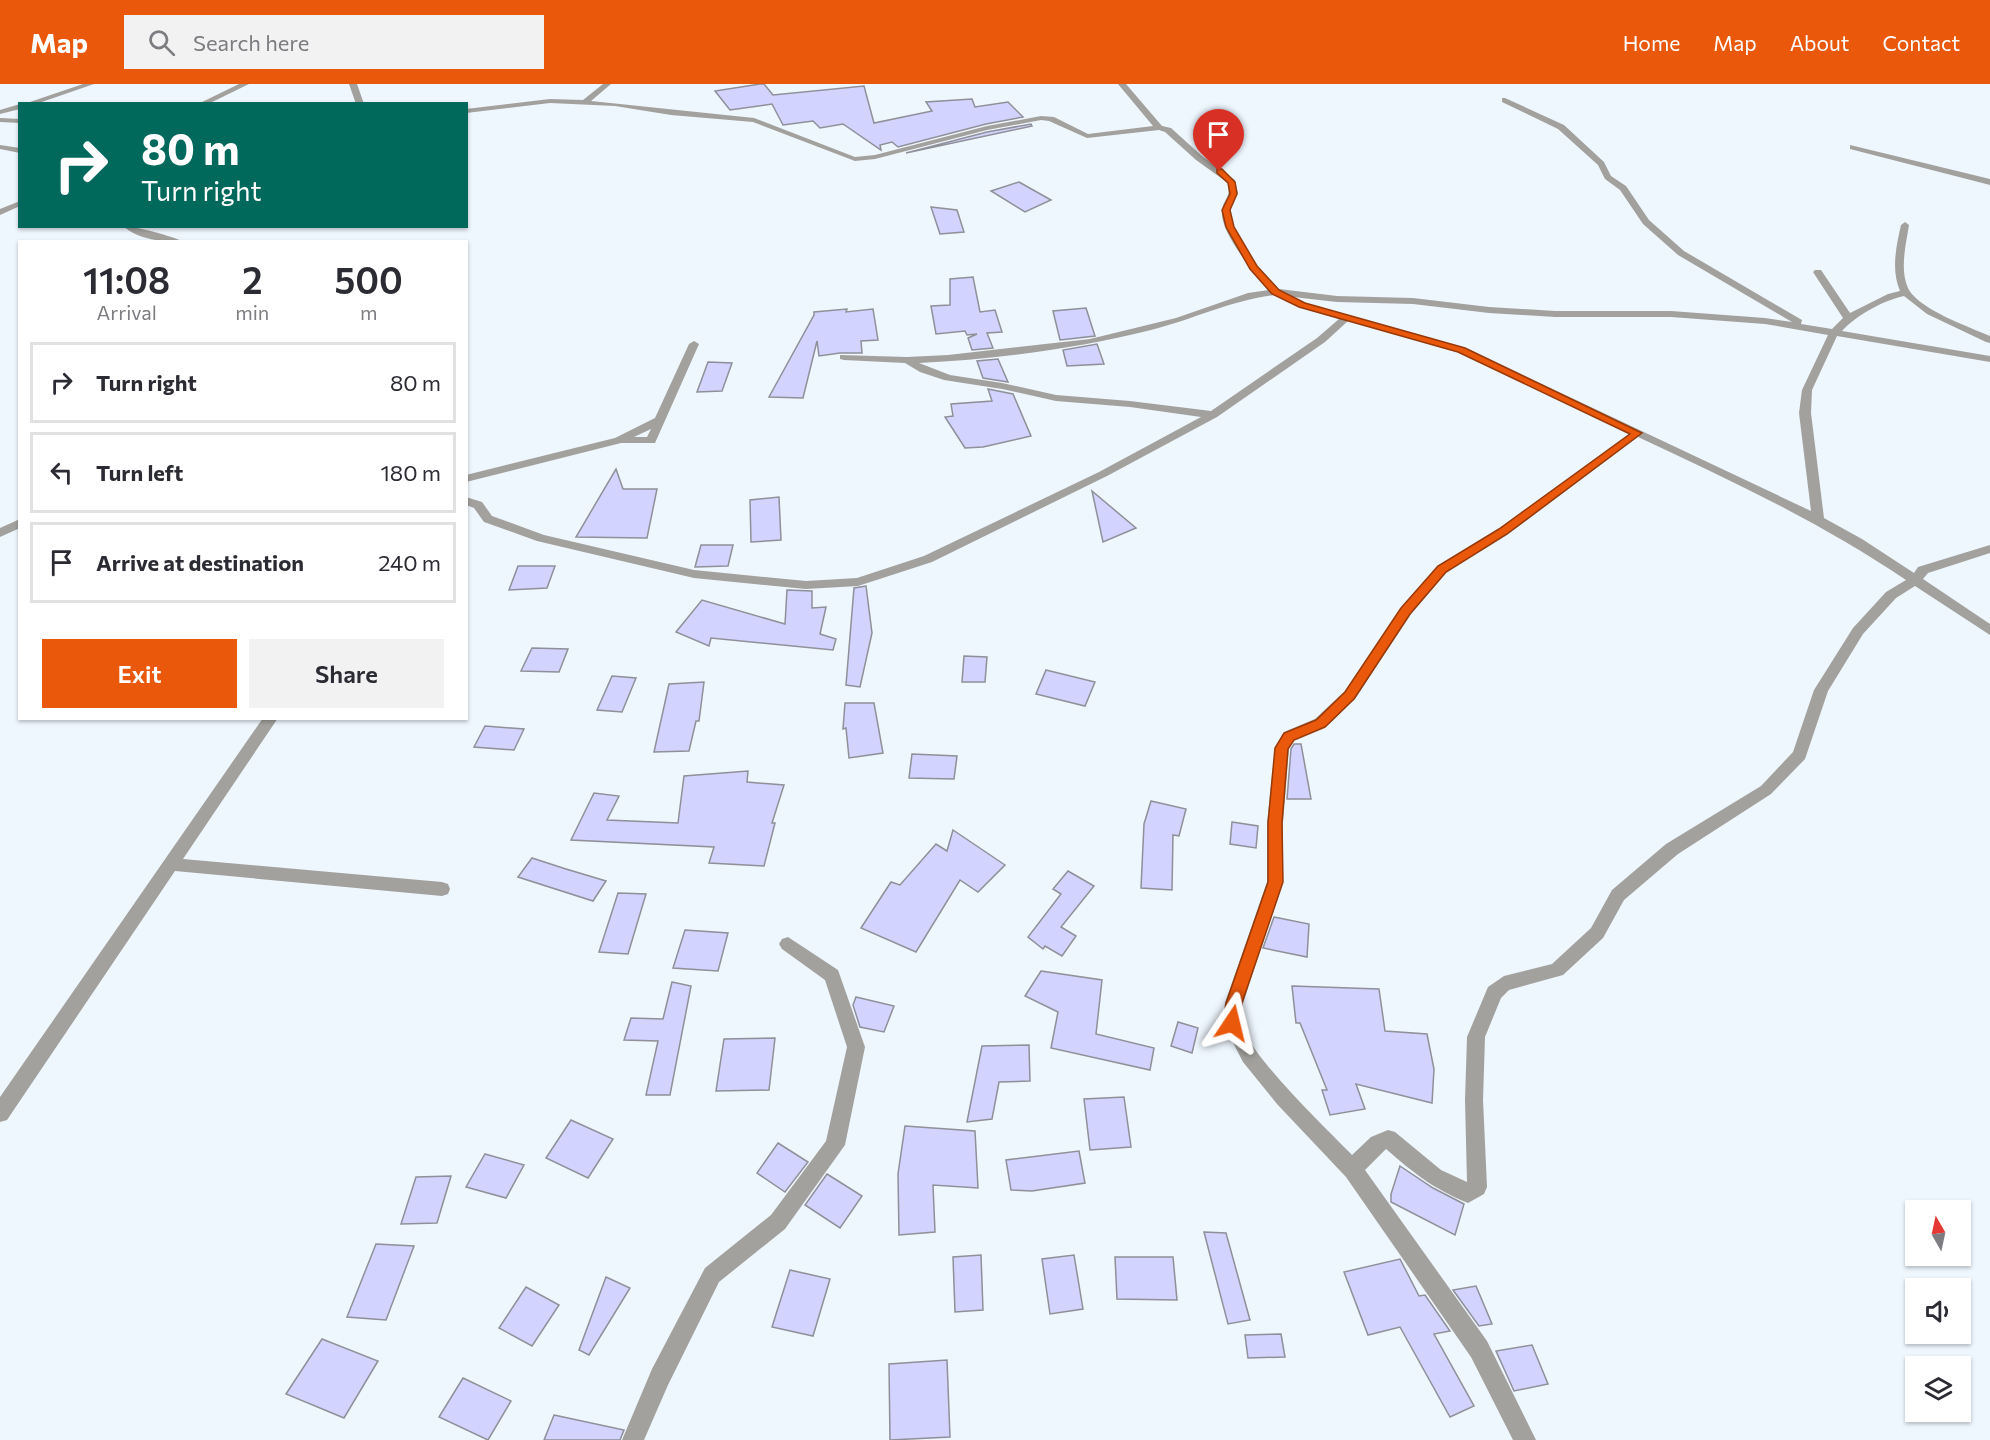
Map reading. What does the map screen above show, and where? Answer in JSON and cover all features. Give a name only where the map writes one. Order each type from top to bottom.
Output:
[{"type":"street","points":[[33,102],[90,84]]},
{"type":"street","points":[[205,102],[245,84]]},
{"type":"street","points":[[353,84],[359,102]]},
{"type":"street","points":[[585,102],[607,84]]},
{"type":"street","points":[[1122,84],[1159,128]]},
{"type":"street","points":[[1505,100],[1561,127],[1600,164],[1608,177],[1623,188],[1646,222],[1681,253],[1806,327]]},
{"type":"street","points":[[468,111],[550,101],[585,102],[615,104],[671,113],[754,120],[855,159],[875,157],[987,128],[1041,118],[1051,119],[1087,136],[1159,128],[1168,130],[1199,158],[1232,182],[1234,194],[1226,210],[1230,227],[1253,267],[1276,292],[1302,305],[1462,350],[1781,500],[1858,542],[1990,630]]},
{"type":"street","points":[[0,112],[18,107]]},
{"type":"street","points":[[0,120],[18,121]]},
{"type":"street","points":[[0,147],[18,151]]},
{"type":"street","points":[[1853,147],[1990,182]]},
{"type":"street","points":[[0,212],[18,204]]},
{"type":"street","points":[[1905,225],[1900,249],[1901,281],[1905,293],[1950,323],[1988,336]]},
{"type":"street","points":[[130,228],[139,233],[170,240]]},
{"type":"street","points":[[1818,272],[1848,318]]},
{"type":"street","points":[[844,357],[907,360],[948,358],[1090,342],[1179,320],[1251,295],[1276,292],[1337,299],[1413,301],[1490,310],[1556,314],[1671,314],[1765,321],[1990,359]]},
{"type":"street","points":[[1818,519],[1805,413],[1807,390],[1833,334],[1848,318],[1891,296],[1905,293]]},
{"type":"street","points":[[468,502],[478,505],[488,519],[541,538],[694,574],[806,585],[858,582],[928,559],[1103,474],[1214,415],[1321,340],[1346,318]]},
{"type":"street","points":[[1956,354],[1988,336]]},
{"type":"street","points":[[468,478],[620,440],[661,420],[694,344]]},
{"type":"street","points":[[907,360],[924,370],[948,378],[1002,386],[1056,398],[1130,404],[1214,415]]},
{"type":"street","points":[[1525,1440],[1479,1349],[1353,1170],[1277,1090],[1249,1056],[1232,1023],[1234,1003],[1275,882],[1275,823],[1282,748],[1289,736],[1320,723],[1350,695],[1406,611],[1442,569],[1503,532],[1637,433]]},
{"type":"street","points":[[0,533],[18,524]]},
{"type":"street","points":[[1353,1170],[1373,1147],[1382,1140],[1388,1139],[1434,1177],[1468,1192],[1477,1187],[1474,1100],[1476,1037],[1494,993],[1503,984],[1557,970],[1597,933],[1618,895],[1672,849],[1766,790],[1800,755],[1821,690],[1858,631],[1892,596],[1916,580],[1923,570],[1990,549]]},
{"type":"street","points":[[0,1113],[270,720]]},
{"type":"street","points":[[170,864],[442,889]]},
{"type":"street","points":[[633,1440],[660,1377],[712,1275],[778,1222],[835,1145],[856,1047],[832,975],[788,944]]},
{"type":"building","points":[[764,84],[773,95],[864,86],[874,123],[932,111],[926,102],[972,99],[975,107],[1008,102],[1023,117],[986,124],[898,147],[892,142],[880,145],[881,150],[843,124],[820,128],[813,121],[783,125],[772,104],[730,110],[715,91]]},
{"type":"building","points":[[1031,124],[1032,126],[906,153],[987,132]]},
{"type":"building","points":[[1019,182],[1051,200],[1025,212],[991,191]]},
{"type":"building","points":[[931,207],[957,210],[964,232],[940,234]]},
{"type":"building","points":[[973,277],[980,312],[995,310],[1002,332],[987,333],[993,348],[972,350],[968,338],[977,334],[967,335],[965,331],[936,334],[931,306],[950,305],[950,279]]},
{"type":"building","points":[[1086,308],[1095,336],[1060,340],[1053,311]]},
{"type":"building","points":[[847,309],[846,312],[873,309],[878,340],[861,341],[862,353],[819,356],[817,341],[803,398],[769,397],[814,312]]},
{"type":"building","points":[[1097,344],[1104,364],[1067,366],[1063,350]]},
{"type":"building","points":[[998,359],[1008,382],[983,378],[977,361]]},
{"type":"building","points":[[708,362],[732,363],[722,391],[697,392]]},
{"type":"building","points":[[988,389],[1013,394],[1031,436],[983,447],[965,448],[945,417],[953,416],[951,404],[992,401]]},
{"type":"building","points":[[616,469],[623,489],[657,489],[647,538],[576,537]]},
{"type":"building","points":[[1092,491],[1136,528],[1103,542]]},
{"type":"building","points":[[779,497],[781,540],[751,542],[750,500]]},
{"type":"building","points":[[701,545],[733,545],[728,566],[695,567]]},
{"type":"building","points":[[518,566],[555,566],[547,588],[509,590]]},
{"type":"building","points":[[866,586],[872,633],[860,687],[846,685],[854,588]]},
{"type":"building","points":[[787,590],[812,591],[812,608],[826,607],[820,634],[836,639],[833,650],[711,638],[709,646],[676,632],[702,600],[785,624]]},
{"type":"building","points":[[532,648],[568,649],[559,672],[521,671]]},
{"type":"building","points":[[964,656],[987,657],[985,682],[962,682]]},
{"type":"building","points":[[1046,670],[1095,682],[1085,706],[1036,694]]},
{"type":"building","points":[[612,676],[636,678],[622,712],[597,710]]},
{"type":"building","points":[[704,682],[699,721],[696,721],[689,751],[654,752],[669,684]]},
{"type":"building","points":[[845,703],[874,703],[883,753],[849,758],[846,728],[843,729]]},
{"type":"building","points":[[485,726],[524,729],[514,750],[474,747]]},
{"type":"building","points":[[1294,744],[1301,744],[1311,799],[1287,799],[1291,749]]},
{"type":"building","points":[[912,754],[957,756],[954,779],[909,778]]},
{"type":"building","points":[[748,771],[747,782],[784,785],[772,823],[775,823],[764,866],[709,863],[714,847],[571,840],[594,793],[619,796],[607,820],[678,823],[684,776]]},
{"type":"building","points":[[1151,801],[1186,809],[1179,836],[1173,835],[1172,890],[1141,888],[1144,824]]},
{"type":"building","points":[[1232,822],[1258,826],[1256,848],[1230,844]]},
{"type":"building","points":[[953,830],[1005,865],[978,892],[960,880],[916,952],[861,928],[891,882],[900,885],[936,844],[947,851]]},
{"type":"building","points":[[532,858],[606,881],[593,901],[518,877]]},
{"type":"building","points":[[1068,871],[1094,886],[1061,927],[1076,936],[1062,956],[1045,946],[1043,949],[1028,937],[1061,894],[1053,889]]},
{"type":"building","points":[[618,893],[646,894],[628,954],[599,952]]},
{"type":"building","points":[[1274,917],[1309,924],[1307,957],[1263,948]]},
{"type":"building","points":[[685,930],[728,933],[718,971],[673,968]]},
{"type":"building","points":[[1041,971],[1102,980],[1096,1034],[1154,1048],[1150,1070],[1051,1048],[1058,1012],[1025,996]]},
{"type":"building","points":[[672,982],[691,986],[670,1095],[646,1095],[658,1041],[624,1040],[631,1018],[663,1019]]},
{"type":"building","points":[[1292,986],[1379,989],[1385,1031],[1427,1034],[1434,1069],[1432,1103],[1356,1084],[1365,1109],[1330,1115],[1322,1090],[1327,1090],[1300,1023],[1296,1023]]},
{"type":"building","points":[[856,997],[894,1006],[884,1032],[860,1027],[853,1005]]},
{"type":"building","points":[[1178,1022],[1198,1028],[1192,1053],[1171,1046]]},
{"type":"building","points":[[775,1038],[769,1090],[716,1091],[724,1039]]},
{"type":"building","points":[[1029,1045],[1030,1081],[999,1082],[992,1119],[967,1122],[982,1046]]},
{"type":"building","points":[[1124,1097],[1131,1147],[1090,1150],[1084,1099]]},
{"type":"building","points":[[571,1120],[613,1139],[588,1178],[546,1158]]},
{"type":"building","points":[[905,1126],[975,1131],[978,1188],[933,1185],[935,1232],[899,1235],[898,1174]]},
{"type":"building","points":[[778,1143],[808,1162],[785,1192],[757,1173]]},
{"type":"building","points":[[1079,1151],[1085,1183],[1032,1191],[1011,1190],[1006,1160]]},
{"type":"building","points":[[485,1154],[524,1165],[506,1198],[466,1187]]},
{"type":"building","points":[[1400,1166],[1433,1188],[1464,1204],[1455,1235],[1391,1202],[1391,1194]]},
{"type":"building","points":[[827,1174],[862,1196],[840,1228],[805,1205]]},
{"type":"building","points":[[451,1176],[437,1223],[401,1224],[416,1177]]},
{"type":"building","points":[[1204,1232],[1226,1233],[1250,1320],[1228,1324]]},
{"type":"building","points":[[376,1244],[414,1246],[386,1320],[347,1317]]},
{"type":"building","points":[[981,1255],[983,1310],[955,1312],[953,1257]]},
{"type":"building","points":[[1074,1255],[1083,1309],[1050,1314],[1042,1259]]},
{"type":"building","points":[[1115,1257],[1173,1257],[1177,1300],[1117,1299]]},
{"type":"building","points":[[1400,1259],[1419,1296],[1425,1295],[1450,1331],[1434,1334],[1474,1406],[1450,1417],[1400,1327],[1368,1335],[1344,1272]]},
{"type":"building","points":[[790,1270],[830,1279],[813,1336],[772,1327]]},
{"type":"building","points":[[606,1277],[630,1288],[589,1355],[579,1350]]},
{"type":"building","points":[[1476,1286],[1492,1324],[1479,1326],[1453,1290]]},
{"type":"building","points":[[526,1287],[559,1305],[532,1346],[499,1328]]},
{"type":"building","points":[[1281,1334],[1285,1357],[1248,1358],[1245,1335]]},
{"type":"building","points":[[322,1339],[378,1361],[344,1418],[286,1394]]},
{"type":"building","points":[[1532,1345],[1548,1384],[1514,1391],[1496,1351]]},
{"type":"building","points":[[947,1360],[950,1437],[890,1440],[889,1364]]},
{"type":"building","points":[[463,1378],[511,1401],[488,1440],[439,1417]]},
{"type":"building","points":[[554,1415],[624,1430],[620,1440],[544,1440]]},
{"type":"route","points":[[1219,171],[1232,182],[1234,194],[1226,210],[1230,227],[1253,267],[1276,292],[1302,305],[1462,350],[1637,433],[1503,532],[1442,569],[1406,611],[1350,695],[1320,723],[1289,736],[1282,748],[1275,823],[1275,882],[1253,940],[1234,1003],[1232,1023]]}]
